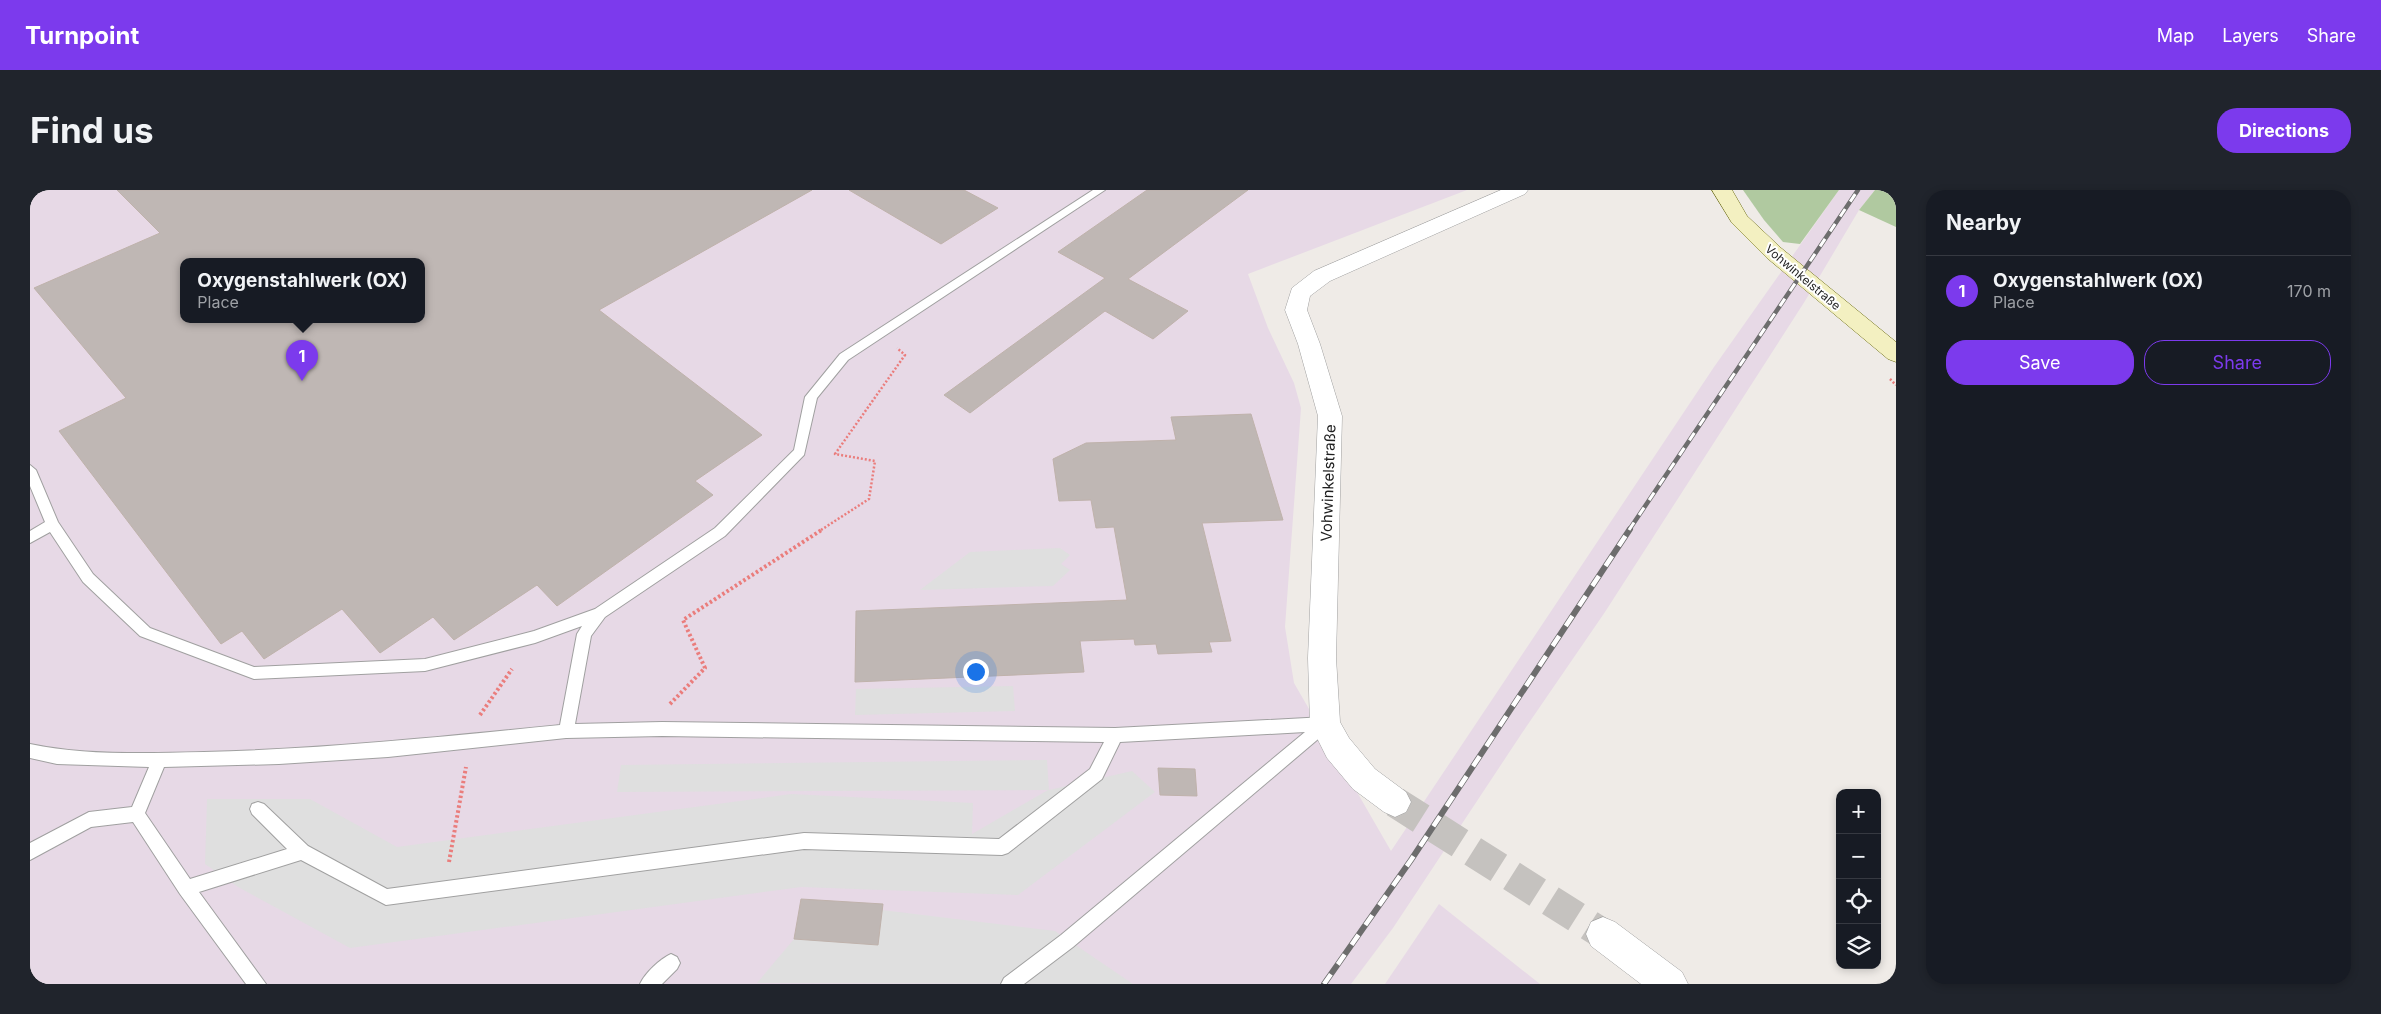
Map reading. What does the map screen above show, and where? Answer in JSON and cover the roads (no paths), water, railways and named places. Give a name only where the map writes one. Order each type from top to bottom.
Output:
[{"type":"main road","name":"Vohwinkelstraße","points":[[1722,190],[1739,219],[1774,253],[1896,354]]},
{"type":"street","name":"Vohwinkelstraße","points":[[1395,802],[1364,779],[1338,748],[1325,724],[1322,658],[1330,416],[1309,344],[1296,310],[1300,293],[1322,276],[1518,190]]},
{"type":"street","points":[[1603,934],[1670,984]]},
{"type":"lane","points":[[30,470],[52,524],[88,578],[145,632],[254,673],[424,665],[535,637],[600,613],[720,532],[800,452],[811,398],[844,357],[1100,190]]},
{"type":"lane","points":[[30,538],[52,524]]},
{"type":"lane","points":[[566,731],[584,634],[600,613]]},
{"type":"lane","points":[[30,752],[57,757],[159,760],[299,756],[388,750],[566,731],[645,729],[1115,735],[1325,724]]},
{"type":"lane","points":[[1010,984],[1074,935],[1325,724]]},
{"type":"lane","points":[[258,809],[302,852],[386,897],[804,841],[1002,847],[1096,774],[1115,735]]},
{"type":"lane","points":[[137,814],[159,760]]},
{"type":"lane","points":[[30,852],[89,820],[137,814]]},
{"type":"lane","points":[[137,814],[186,888],[257,984]]},
{"type":"lane","points":[[186,888],[302,852]]},
{"type":"lane","points":[[649,984],[671,963]]},
{"type":"tunnel","points":[[1395,802],[1603,934]]},
{"type":"railway","points":[[1629,530],[1858,190]]},
{"type":"railway","points":[[1324,984],[1411,860],[1630,529]]},
{"type":"place","name":"Oxygenstahlwerk (OX)","points":[[302,381]]}]
